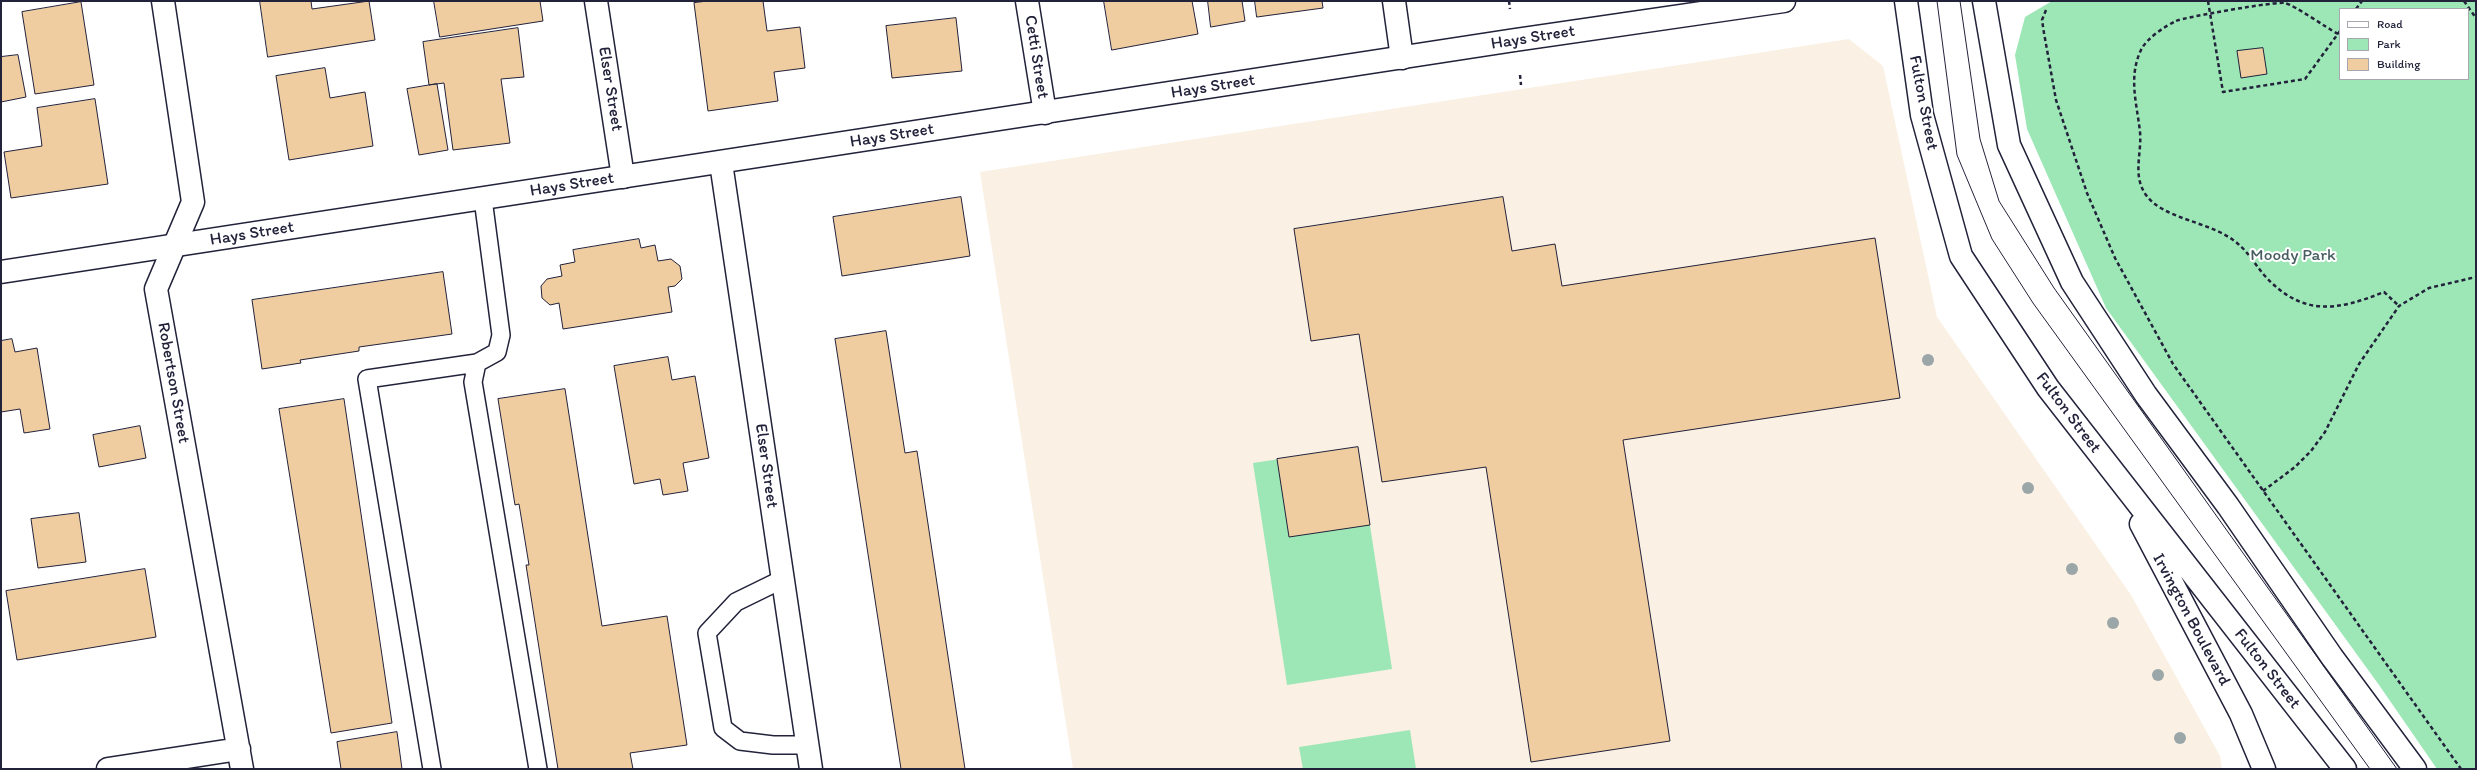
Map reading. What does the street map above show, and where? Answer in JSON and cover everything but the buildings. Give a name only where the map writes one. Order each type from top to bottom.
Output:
[{"type":"street","name":"Robertson Street","points":[[163,1],[193,202],[156,289],[240,759]]},
{"type":"street","name":"Elser Street","points":[[596,1],[623,177]]},
{"type":"street","name":"Cetti Street","points":[[1027,1],[1045,113]]},
{"type":"street","points":[[1394,1],[1402,58]]},
{"type":"street","name":"Hays Street","points":[[1,272],[1784,1]]},
{"type":"street","name":"Fulton Street","points":[[1906,1],[1922,116],[1961,256],[2048,388],[2345,769]]},
{"type":"street","points":[[1984,1],[2009,145],[2072,282],[2146,395],[2228,506],[2332,657],[2415,769]]},
{"type":"street","name":"Elser Street","points":[[720,163],[811,769]]},
{"type":"street","name":"Irvington Boulevard","points":[[2114,474],[2241,714],[2264,769]]},
{"type":"street","points":[[108,769],[240,759]]},
{"type":"lane","points":[[432,769],[366,379],[477,362],[497,352],[501,335],[483,199]]},
{"type":"lane","points":[[477,362],[473,382],[476,404],[538,769]]},
{"type":"lane","points":[[783,579],[736,602],[707,633],[723,728],[740,741],[773,745],[808,745]]},
{"type":"path","points":[[1509,1],[1510,9]]},
{"type":"path","points":[[2208,1],[2210,13],[2223,92],[2304,79],[2338,34],[2284,2],[2210,13],[2176,21],[2158,34],[2142,48],[2135,66],[2134,85],[2141,144],[2137,171],[2140,185],[2147,196],[2161,209],[2223,233],[2237,243],[2264,275],[2297,301],[2317,307],[2336,307],[2360,302],[2384,292],[2399,306]]},
{"type":"path","points":[[2469,8],[2476,18]]},
{"type":"path","points":[[2046,10],[2042,20],[2056,100],[2087,193],[2115,258],[2173,364],[2461,769]]},
{"type":"path","points":[[1520,75],[1522,86]]},
{"type":"path","points":[[2263,491],[2296,467],[2311,451],[2325,432],[2359,364],[2399,306],[2429,288],[2456,280],[2476,277]]},
{"type":"shaded area","points":[[1849,39],[1883,66],[1937,317],[2131,595],[2220,756],[2222,769],[1073,769],[980,172]]},
{"type":"green space","name":"Moody Park","points":[[2052,1],[2476,1],[2476,769],[2437,769],[2379,685],[2106,308],[2027,129],[2015,55],[2025,17]]},
{"type":"green space","points":[[1358,447],[1392,669],[1287,685],[1253,463]]},
{"type":"green space","points":[[1410,730],[1416,769],[1303,769],[1299,747]]},
{"type":"tram line","points":[[1937,1],[1957,155],[1992,239],[2033,303],[2370,769]]},
{"type":"tram line","points":[[1960,1],[1980,139],[1999,201],[2054,288],[2397,769]]}]
